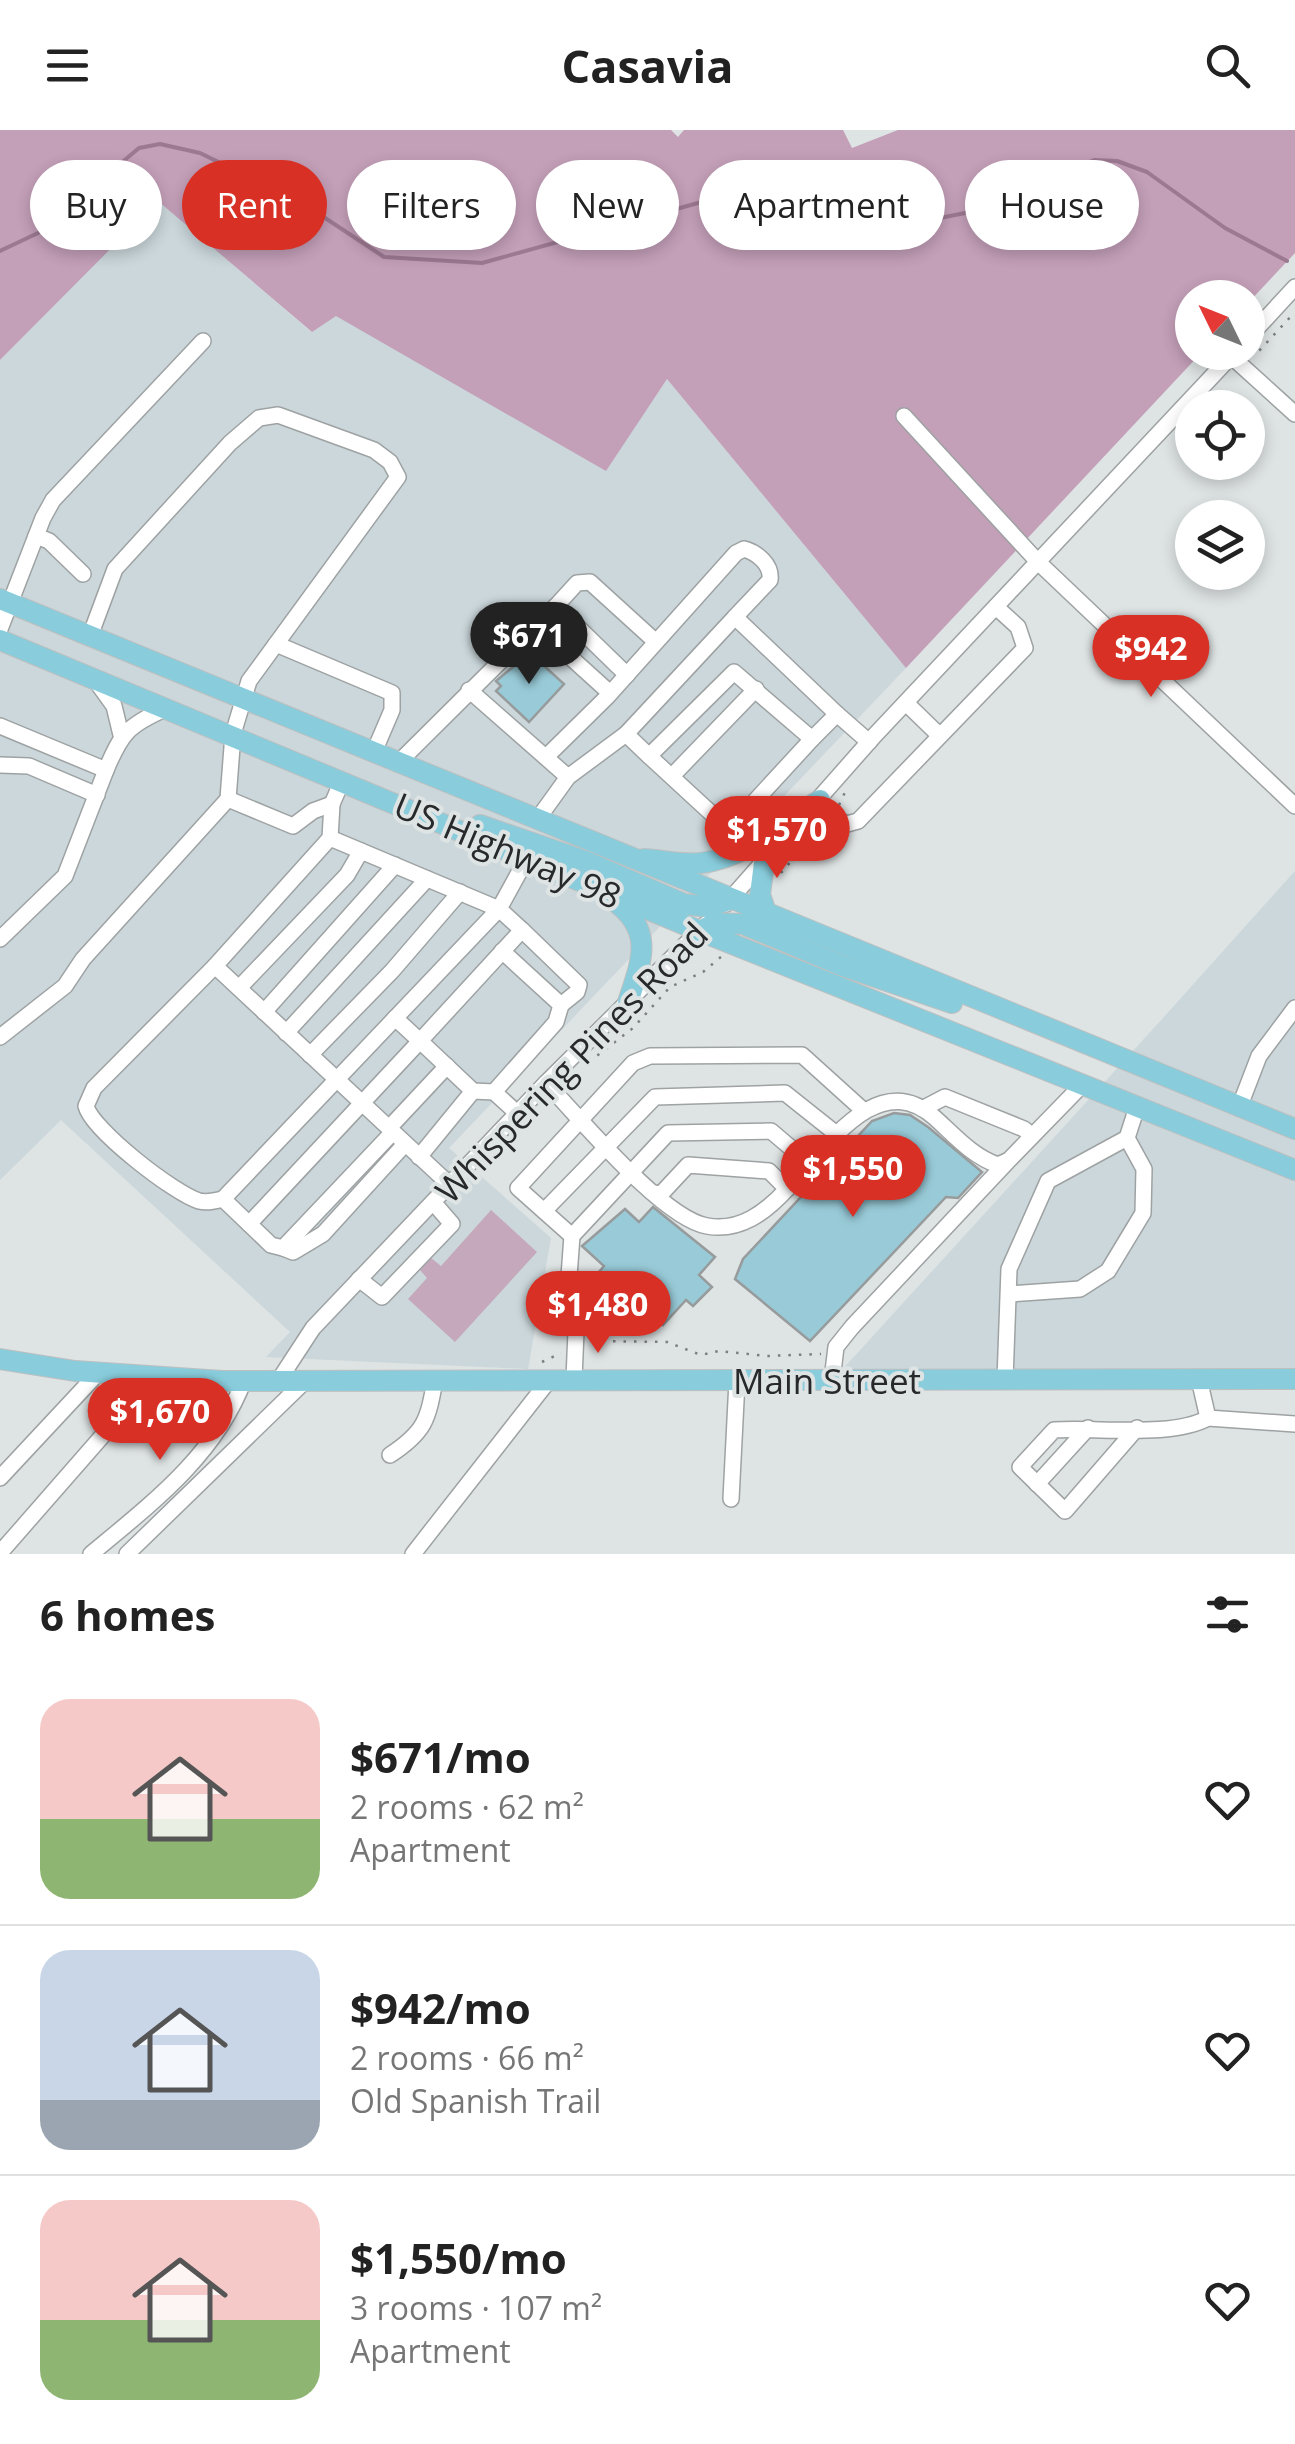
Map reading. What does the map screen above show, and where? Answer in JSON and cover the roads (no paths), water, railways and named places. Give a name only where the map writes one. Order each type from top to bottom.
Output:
[{"type":"main road","name":"US Highway 98","points":[[5,601],[1295,1130]]},
{"type":"main road","name":"US Highway 98","points":[[0,640],[234,734],[700,931],[1295,1170]]},
{"type":"main road","points":[[626,858],[698,863],[717,859],[753,844],[820,800]]},
{"type":"main road","points":[[409,809],[470,822],[584,862],[684,904],[708,906],[729,900]]},
{"type":"main road","points":[[764,862],[760,895],[767,915]]},
{"type":"main road","points":[[591,885],[628,911],[637,924],[643,950],[628,1002]]},
{"type":"main road","points":[[700,931],[715,923],[743,924],[896,986],[1036,1026]]},
{"type":"main road","name":"Main Street","points":[[0,1359],[153,1378],[244,1380],[435,1380],[546,1371],[574,1379],[1295,1379]]},
{"type":"street","points":[[1265,320],[1295,287]]},
{"type":"street","points":[[0,629],[5,601],[54,500],[203,341]]},
{"type":"street","name":"Whispering Pines Road","points":[[279,1380],[313,1328],[546,1083],[700,931],[869,742],[1218,370]]},
{"type":"street","points":[[1250,370],[1295,414]]},
{"type":"street","points":[[0,1037],[66,986],[83,959],[228,799],[234,734],[249,681],[398,478],[390,462],[374,450],[278,415],[259,418],[230,443],[114,569],[90,636]]},
{"type":"street","points":[[904,416],[1038,562],[1295,806]]},
{"type":"street","points":[[36,536],[49,542],[83,574]]},
{"type":"street","points":[[537,820],[568,777],[626,734],[770,580],[769,566],[744,549],[736,552],[610,693],[546,757]]},
{"type":"street","points":[[398,762],[506,651],[538,627],[576,583],[590,582],[656,642]]},
{"type":"street","points":[[556,606],[627,674]]},
{"type":"street","points":[[820,800],[830,816],[847,824],[858,821],[1025,648],[1018,627],[996,607]]},
{"type":"street","points":[[735,617],[869,742]]},
{"type":"street","points":[[538,627],[610,693]]},
{"type":"street","points":[[276,644],[392,693],[392,710],[374,752]]},
{"type":"street","points":[[649,756],[729,674],[740,674],[812,739]]},
{"type":"street","points":[[94,678],[114,706],[121,735]]},
{"type":"street","points":[[672,776],[756,688]]},
{"type":"street","points":[[470,690],[568,777]]},
{"type":"street","points":[[906,703],[938,735]]},
{"type":"street","points":[[0,939],[65,876],[121,735],[143,718],[166,709]]},
{"type":"street","points":[[626,734],[725,826],[732,826],[837,714]]},
{"type":"street","points":[[0,726],[106,770]]},
{"type":"street","points":[[0,765],[30,766],[97,795]]},
{"type":"street","points":[[342,781],[332,804],[330,838],[216,966],[94,1088],[86,1106],[91,1118],[121,1149],[186,1195],[203,1202],[223,1199],[500,909],[527,858]]},
{"type":"street","points":[[228,799],[293,826],[332,804]]},
{"type":"street","points":[[330,838],[500,909],[579,984],[577,992],[561,1006],[556,1022],[494,1092]]},
{"type":"street","points":[[239,988],[347,875],[361,851]]},
{"type":"street","points":[[264,1012],[395,866]]},
{"type":"street","points":[[286,1033],[428,879]]},
{"type":"street","points":[[310,1055],[392,971],[460,892]]},
{"type":"street","points":[[249,1224],[522,930]]},
{"type":"street","points":[[502,951],[561,1006]]},
{"type":"street","points":[[216,966],[450,1184]]},
{"type":"street","points":[[1240,1108],[1259,1056],[1295,1008]]},
{"type":"street","points":[[395,1018],[473,1091],[494,1092],[517,1113]]},
{"type":"street","points":[[572,1236],[518,1188],[633,1063],[650,1056],[802,1055],[864,1110]]},
{"type":"street","points":[[223,1199],[271,1245],[293,1252],[323,1234],[447,1066]]},
{"type":"street","points":[[546,1083],[653,1193],[682,1217],[708,1227],[735,1225],[760,1215],[864,1110],[889,1100],[906,1098],[924,1108],[983,1160],[998,1165],[1010,1158]]},
{"type":"street","points":[[832,1380],[832,1358],[852,1327],[1082,1085]]},
{"type":"street","points":[[419,1156],[473,1091]]},
{"type":"street","points":[[544,1211],[654,1097],[785,1093],[839,1136]]},
{"type":"street","points":[[924,1108],[945,1097],[1024,1129],[1032,1136]]},
{"type":"street","points":[[1005,1380],[1010,1269],[1048,1181],[1127,1138],[1137,1107]]},
{"type":"street","points":[[574,1379],[576,1338],[568,1303],[572,1236],[668,1133],[772,1131],[811,1165]]},
{"type":"street","points":[[1009,1294],[1080,1289],[1108,1270],[1143,1213],[1144,1170],[1127,1138]]},
{"type":"street","points":[[653,1193],[660,1194],[688,1165],[769,1171],[787,1189]]},
{"type":"street","points":[[360,1279],[382,1298],[452,1224],[432,1202]]},
{"type":"street","points":[[413,1554],[546,1371]]},
{"type":"street","points":[[0,1478],[98,1373]]},
{"type":"street","points":[[0,1554],[153,1378]]},
{"type":"street","points":[[1199,1379],[1208,1418]]},
{"type":"street","points":[[91,1554],[200,1456],[232,1411],[244,1380]]},
{"type":"street","points":[[127,1554],[306,1380]]},
{"type":"street","points":[[390,1455],[410,1442],[428,1420],[435,1380]]},
{"type":"street","points":[[730,1500],[737,1380]]},
{"type":"street","points":[[1137,1428],[1064,1511],[1020,1466],[1054,1430],[1088,1428],[1192,1427],[1208,1418],[1295,1424]]},
{"type":"street","points":[[1037,1484],[1088,1428]]},
{"type":"waterway","points":[[0,251],[38,233],[139,148],[160,144],[200,153],[304,204],[384,257],[482,263],[716,198],[780,200],[887,221],[920,222],[970,212],[1094,160],[1117,161],[1147,172],[1225,228],[1287,261]]}]
